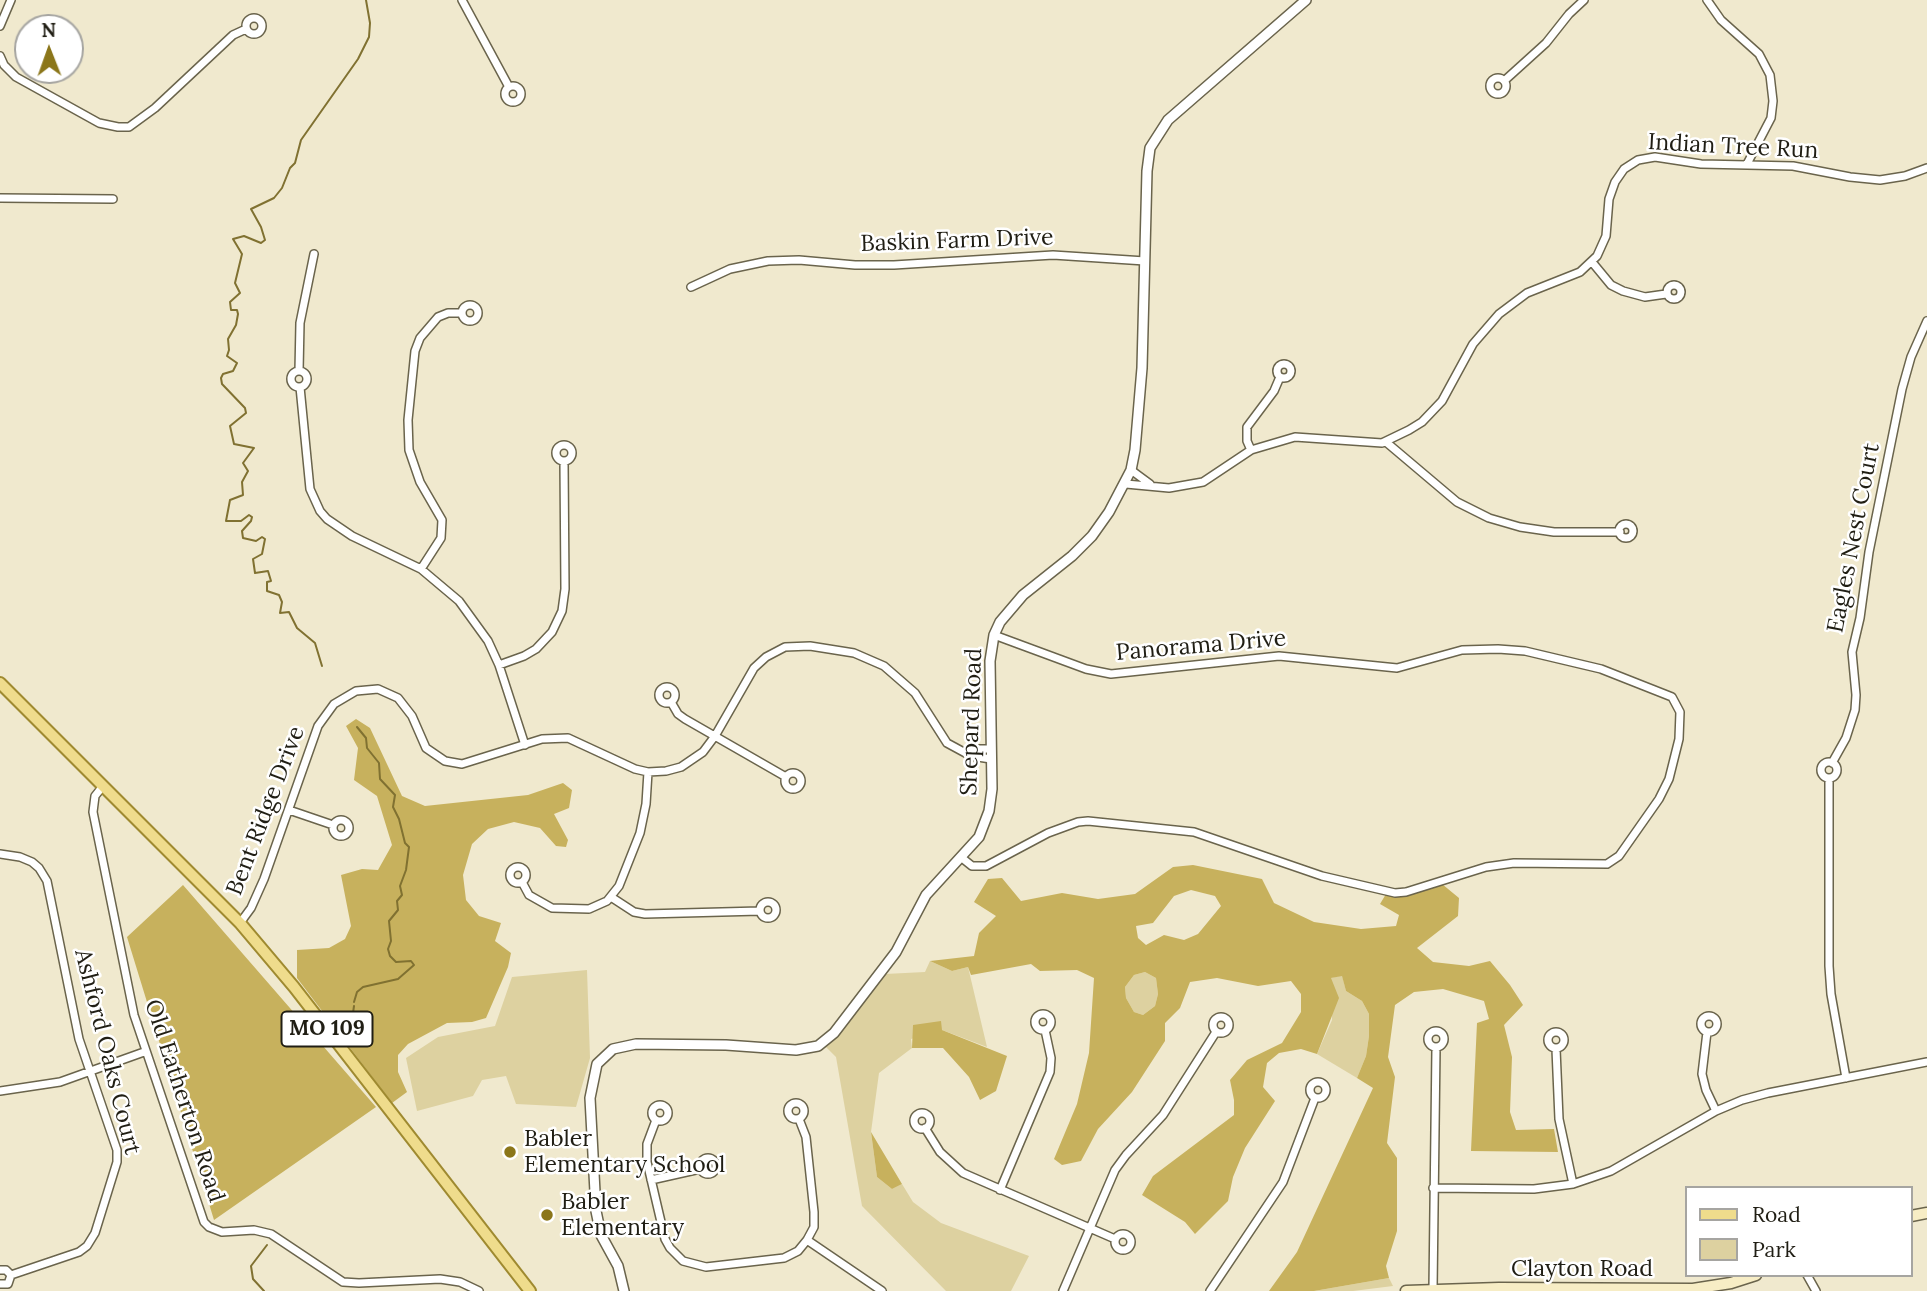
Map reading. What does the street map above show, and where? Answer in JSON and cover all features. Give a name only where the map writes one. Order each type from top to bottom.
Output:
[{"type":"main road","name":"MO 109","points":[[0,682],[240,923],[301,996],[530,1291]]},
{"type":"main road","name":"Clayton Road","points":[[1406,1291],[1693,1289],[1750,1277]]},
{"type":"street","points":[[0,26],[11,0]]},
{"type":"street","points":[[462,0],[509,87]]},
{"type":"street","points":[[1504,81],[1546,43],[1584,0]]},
{"type":"street","points":[[1707,0],[1721,20],[1759,54],[1770,75],[1773,101],[1771,118],[1747,164]]},
{"type":"street","name":"Shepard Road","points":[[625,1291],[618,1266],[601,1235],[596,1211],[590,1098],[597,1063],[613,1049],[636,1044],[726,1045],[796,1051],[818,1046],[834,1033],[896,952],[926,895],[979,837],[989,811],[992,789],[990,661],[994,635],[1000,622],[1023,595],[1072,556],[1092,536],[1126,484],[1131,470],[1140,401],[1149,153],[1158,133],[1168,120],[1303,1]]},
{"type":"street","points":[[0,56],[4,65],[16,77],[99,124],[129,127],[155,108],[233,35],[246,29]]},
{"type":"street","name":"Indian Tree Run","points":[[1592,262],[1606,236],[1612,189],[1619,175],[1638,159],[1656,158],[1701,164],[1793,166],[1880,180],[1905,176],[1927,168]]},
{"type":"street","points":[[0,198],[113,199]]},
{"type":"street","points":[[314,254],[300,323],[299,371],[292,375],[291,380],[300,387],[310,489],[320,511],[333,524],[421,569],[459,601],[488,641],[526,745]]},
{"type":"street","name":"Baskin Farm Drive","points":[[691,287],[730,269],[768,261],[894,265],[1053,255],[1145,261]]},
{"type":"street","points":[[1126,484],[1170,488],[1203,482],[1251,450],[1295,437],[1386,442],[1415,426],[1434,411],[1473,344],[1499,314],[1527,293],[1571,278],[1592,262],[1611,285],[1623,291],[1645,297],[1666,294]]},
{"type":"street","points":[[421,569],[443,532],[442,520],[420,482],[409,450],[408,420],[415,351],[427,327],[438,317],[461,313]]},
{"type":"street","name":"Eagles Nest Court","points":[[1832,762],[1846,738],[1855,710],[1852,653],[1872,536],[1902,388],[1911,357],[1927,321]]},
{"type":"street","points":[[1251,450],[1247,441],[1247,428],[1274,391],[1280,377]]},
{"type":"street","points":[[1386,442],[1457,502],[1489,517],[1520,527],[1554,533],[1619,532]]},
{"type":"street","points":[[499,665],[536,649],[552,632],[562,611],[565,589],[564,462]]},
{"type":"street","points":[[1131,470],[1150,485]]},
{"type":"street","name":"Panorama Drive","points":[[962,858],[972,866],[986,866],[1048,833],[1088,821],[1194,832],[1322,876],[1395,893],[1486,867],[1514,863],[1607,864],[1619,856],[1649,815],[1664,789],[1676,752],[1680,723],[1678,706],[1672,697],[1601,669],[1525,651],[1462,650],[1397,668],[1279,656],[1111,674],[1060,660],[994,635]]},
{"type":"street","name":"Bent Ridge Drive","points":[[240,923],[258,894],[318,726],[334,704],[356,691],[379,690],[398,698],[412,716],[426,748],[445,761],[463,764],[551,738],[568,738],[635,769],[648,772],[666,771],[681,767],[703,752],[754,668],[776,650],[810,646],[854,653],[884,666],[915,693],[947,743],[971,756],[991,754]]},
{"type":"street","points":[[671,702],[678,714],[786,777]]},
{"type":"street","name":"Eagles Nest Court","points":[[1829,778],[1824,777],[1821,770],[1825,763],[1832,762]]},
{"type":"street","name":"Eagles Nest Court","points":[[1829,778],[1837,773],[1832,762]]},
{"type":"street","points":[[522,882],[536,900],[557,909],[589,909],[611,897],[619,886],[639,833],[646,804],[648,772]]},
{"type":"street","name":"Eagles Nest Court","points":[[1829,778],[1829,966],[1831,994],[1846,1078]]},
{"type":"street","name":"Old Eatherton Road","points":[[103,786],[95,796],[93,812],[134,1015],[144,1052],[201,1218],[209,1227],[229,1233],[254,1230],[271,1234],[343,1282],[440,1279],[460,1282],[479,1291]]},
{"type":"street","points":[[289,810],[333,825]]},
{"type":"street","name":"Ashford Oaks Court","points":[[0,854],[32,862],[47,881],[79,1039],[117,1150],[116,1171],[94,1233],[79,1252],[11,1275],[8,1283],[0,1284]]},
{"type":"street","points":[[611,897],[634,912],[645,914],[760,911]]},
{"type":"street","points":[[1000,1190],[1050,1072],[1051,1052],[1045,1030]]},
{"type":"street","points":[[1063,1291],[1120,1163],[1163,1115],[1216,1032]]},
{"type":"street","points":[[1707,1032],[1702,1074],[1716,1111]]},
{"type":"street","points":[[1433,1289],[1436,1048]]},
{"type":"street","points":[[1556,1049],[1559,1119],[1573,1184]]},
{"type":"street","points":[[0,1091],[60,1082],[144,1052]]},
{"type":"street","points":[[1433,1188],[1534,1189],[1573,1184],[1611,1171],[1716,1111],[1768,1093],[1927,1062]]},
{"type":"street","points":[[1210,1291],[1283,1182],[1315,1098]]},
{"type":"street","points":[[656,1120],[647,1144],[647,1161],[667,1244],[675,1255],[689,1264],[706,1267],[784,1258],[798,1251],[807,1241],[814,1227],[814,1212],[806,1137],[799,1119]]},
{"type":"street","points":[[925,1128],[940,1152],[953,1166],[969,1176],[1115,1239]]},
{"type":"street","points":[[651,1180],[700,1169]]},
{"type":"street","points":[[807,1241],[882,1291]]},
{"type":"street","points":[[0,1270],[6,1270],[11,1275]]},
{"type":"green space","points":[[930,961],[952,971],[968,967],[987,1047],[942,1030],[911,1039],[912,1048],[879,1073],[871,1132],[877,1177],[892,1189],[902,1184],[913,1202],[941,1223],[1029,1256],[1011,1291],[946,1291],[862,1206],[836,1057],[825,1046],[885,974],[925,972]]},
{"type":"green space","points":[[587,970],[590,1058],[576,1107],[516,1104],[506,1076],[482,1080],[473,1096],[417,1111],[406,1058],[438,1037],[495,1026],[512,977]]},
{"type":"green space","points":[[1145,972],[1156,978],[1158,994],[1155,1006],[1143,1015],[1134,1012],[1126,998],[1125,987],[1134,975]]},
{"type":"green space","points":[[1342,975],[1346,991],[1362,1001],[1369,1014],[1366,1056],[1357,1078],[1317,1054],[1332,1020],[1331,978]]},
{"type":"green space","points":[[1389,1278],[1393,1286],[1353,1291],[1314,1291]]},
{"type":"shaded area","points":[[356,719],[370,728],[402,796],[425,806],[528,795],[563,783],[572,790],[569,808],[554,814],[568,840],[566,847],[556,846],[540,828],[514,822],[488,829],[472,844],[463,875],[466,900],[479,916],[501,923],[495,941],[511,953],[508,967],[486,1018],[472,1022],[447,1023],[408,1044],[398,1055],[398,1072],[407,1092],[392,1103],[297,978],[297,950],[329,948],[345,939],[351,926],[341,875],[362,869],[378,870],[392,845],[377,796],[354,780],[358,748],[346,726]]},
{"type":"shaded area","points":[[1193,865],[1262,879],[1274,903],[1314,922],[1361,929],[1396,926],[1399,915],[1380,904],[1386,894],[1413,894],[1442,884],[1459,898],[1458,916],[1417,948],[1433,962],[1469,966],[1490,961],[1510,985],[1523,1005],[1504,1025],[1512,1057],[1510,1112],[1516,1130],[1554,1129],[1558,1152],[1471,1151],[1477,1023],[1489,1019],[1484,1001],[1443,989],[1414,992],[1395,1005],[1388,1057],[1395,1077],[1387,1143],[1397,1158],[1397,1231],[1386,1266],[1389,1278],[1314,1291],[1269,1291],[1297,1252],[1373,1088],[1357,1078],[1366,1056],[1369,1014],[1362,1001],[1346,991],[1342,976],[1331,978],[1339,998],[1317,1054],[1301,1049],[1279,1053],[1267,1063],[1263,1087],[1275,1101],[1245,1148],[1233,1177],[1228,1201],[1195,1234],[1185,1222],[1142,1195],[1153,1176],[1234,1115],[1230,1080],[1247,1060],[1282,1043],[1301,1012],[1301,994],[1291,981],[1258,986],[1217,978],[1190,982],[1180,1008],[1165,1023],[1165,1041],[1132,1092],[1098,1129],[1081,1161],[1062,1165],[1054,1159],[1077,1104],[1089,1053],[1094,978],[1077,970],[1040,971],[1031,964],[971,975],[968,967],[952,971],[930,961],[974,956],[979,933],[996,916],[974,902],[988,879],[1002,878],[1021,901],[1062,893],[1098,899],[1135,894],[1173,867]],"holes":[[[1191,890],[1215,896],[1221,906],[1198,934],[1184,940],[1164,935],[1146,945],[1138,938],[1136,926],[1153,923],[1174,896]],[[1145,972],[1156,978],[1158,994],[1155,1006],[1143,1015],[1134,1012],[1126,998],[1125,987],[1134,975]]]},
{"type":"shaded area","points":[[183,885],[376,1107],[214,1220],[127,937]]},
{"type":"shaded area","points":[[941,1021],[942,1030],[1007,1056],[996,1091],[980,1100],[969,1077],[943,1048],[912,1048],[913,1025]]},
{"type":"shaded area","points":[[871,1132],[902,1184],[892,1189],[877,1177]]},
{"type":"waterway","points":[[322,666],[315,643],[297,628],[289,612],[280,613],[282,602],[279,595],[267,591],[267,582],[271,581],[268,571],[255,573],[253,559],[262,554],[265,539],[262,537],[256,541],[243,538],[242,531],[252,517],[249,515],[241,521],[226,521],[230,500],[243,495],[242,482],[248,471],[243,463],[254,448],[234,444],[230,426],[246,413],[245,408],[222,384],[221,378],[223,374],[233,371],[237,363],[227,356],[228,339],[236,325],[238,314],[237,310],[231,310],[230,302],[240,293],[235,283],[242,254],[233,239],[244,236],[261,243],[265,240],[251,209],[274,198],[282,188],[290,168],[295,163],[301,140],[358,59],[369,37],[370,23],[366,0]]},
{"type":"waterway","points":[[354,1002],[357,992],[363,987],[398,979],[414,965],[411,961],[396,962],[388,949],[391,941],[389,921],[398,910],[397,901],[402,895],[400,886],[406,870],[409,847],[405,843],[393,807],[395,795],[380,779],[379,763],[367,748],[366,738],[357,727]]},
{"type":"waterway","points":[[344,1024],[353,1013],[354,1006]]},
{"type":"waterway","points":[[264,1291],[253,1279],[251,1266],[267,1245]]},
{"type":"place","name":"Babler Elementary School","points":[[510,1152]]},
{"type":"place","name":"Babler Elementary","points":[[547,1215]]}]
